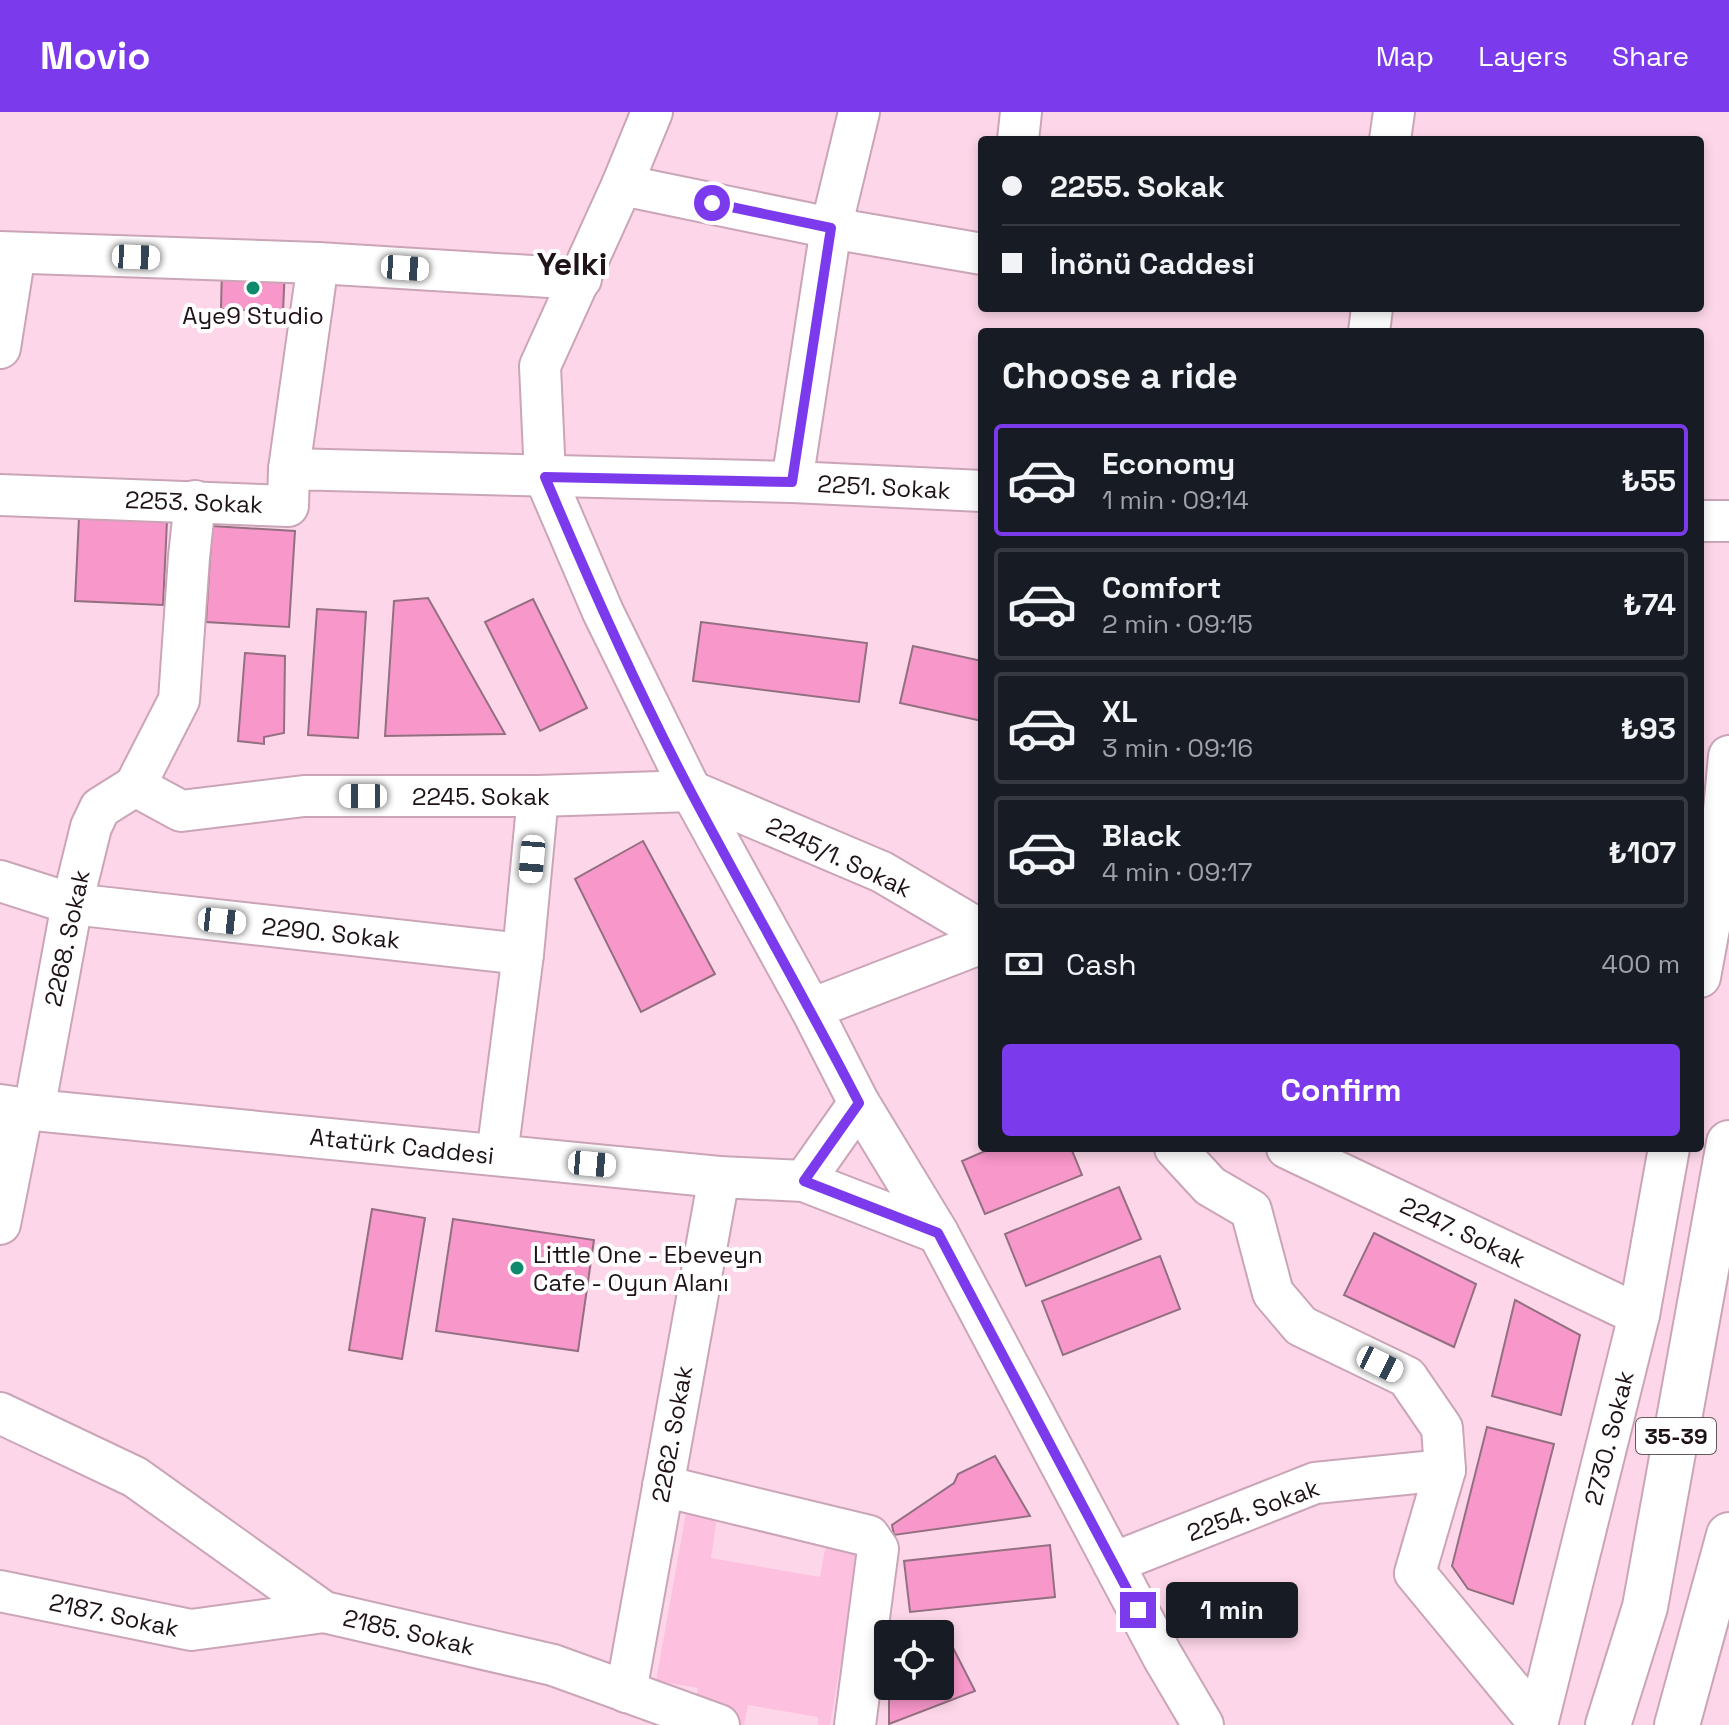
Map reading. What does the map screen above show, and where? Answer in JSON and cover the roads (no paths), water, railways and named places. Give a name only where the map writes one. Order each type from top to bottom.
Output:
[{"type":"main road","name":"35-39","points":[[1608,1725],[1645,1607],[1729,1143]]},
{"type":"main road","points":[[1677,1725],[1729,1535]]},
{"type":"street","points":[[652,112],[581,279],[540,366],[545,477],[603,612],[691,791],[859,1103],[938,1233],[1113,1563],[1203,1725]]},
{"type":"street","points":[[792,482],[831,228],[859,112]]},
{"type":"street","points":[[1018,136],[1021,112]]},
{"type":"street","points":[[1391,136],[1394,112]]},
{"type":"street","points":[[622,185],[831,228],[978,253]]},
{"type":"street","points":[[0,348],[8,253],[318,263],[581,279]]},
{"type":"street","points":[[289,469],[318,263]]},
{"type":"street","name":"2253. Sokak","points":[[0,495],[288,506],[289,469],[545,477]]},
{"type":"street","name":"2251. Sokak","points":[[545,477],[792,482],[978,491]]},
{"type":"street","points":[[135,786],[179,700],[195,501]]},
{"type":"street","points":[[1704,521],[1729,521]]},
{"type":"street","points":[[1704,930],[1708,883],[1729,756]]},
{"type":"street","name":"2245. Sokak","points":[[135,786],[181,811],[304,796],[538,796],[691,791]]},
{"type":"street","name":"2268. Sokak","points":[[0,1224],[19,1108],[91,827],[100,808],[135,786]]},
{"type":"street","name":"2245/1. Sokak","points":[[691,791],[882,872],[978,929]]},
{"type":"street","points":[[497,1155],[523,954],[538,796]]},
{"type":"street","name":"2290. Sokak","points":[[0,881],[72,904],[523,954]]},
{"type":"street","points":[[811,1009],[978,945]]},
{"type":"street","points":[[804,1181],[859,1103]]},
{"type":"street","name":"Atatürk Caddesi","points":[[19,1108],[719,1177],[804,1181],[938,1233]]},
{"type":"street","points":[[1179,1152],[1210,1186],[1251,1210],[1273,1293],[1301,1326],[1407,1377],[1442,1428],[1445,1470],[1415,1573],[1538,1723]]},
{"type":"street","name":"2730. Sokak","points":[[1538,1723],[1639,1315],[1668,1152]]},
{"type":"street","name":"2247. Sokak","points":[[1306,1153],[1639,1315]]},
{"type":"street","name":"2262. Sokak","points":[[626,1692],[719,1177]]},
{"type":"street","name":"2185. Sokak","points":[[0,1413],[135,1477],[324,1612],[553,1665],[719,1725]]},
{"type":"street","name":"2254. Sokak","points":[[1113,1563],[1315,1483],[1445,1470]]},
{"type":"street","points":[[663,1486],[869,1536],[878,1549],[855,1725]]},
{"type":"street","name":"2187. Sokak","points":[[0,1591],[191,1630],[324,1612]]},
{"type":"place","name":"Aye9 Studio","points":[[253,288]]},
{"type":"place","name":"Little One - Ebeveyn Cafe - Oyun Alanı","points":[[517,1268]]},
{"type":"district","name":"Yelki","points":[[572,264]]}]
